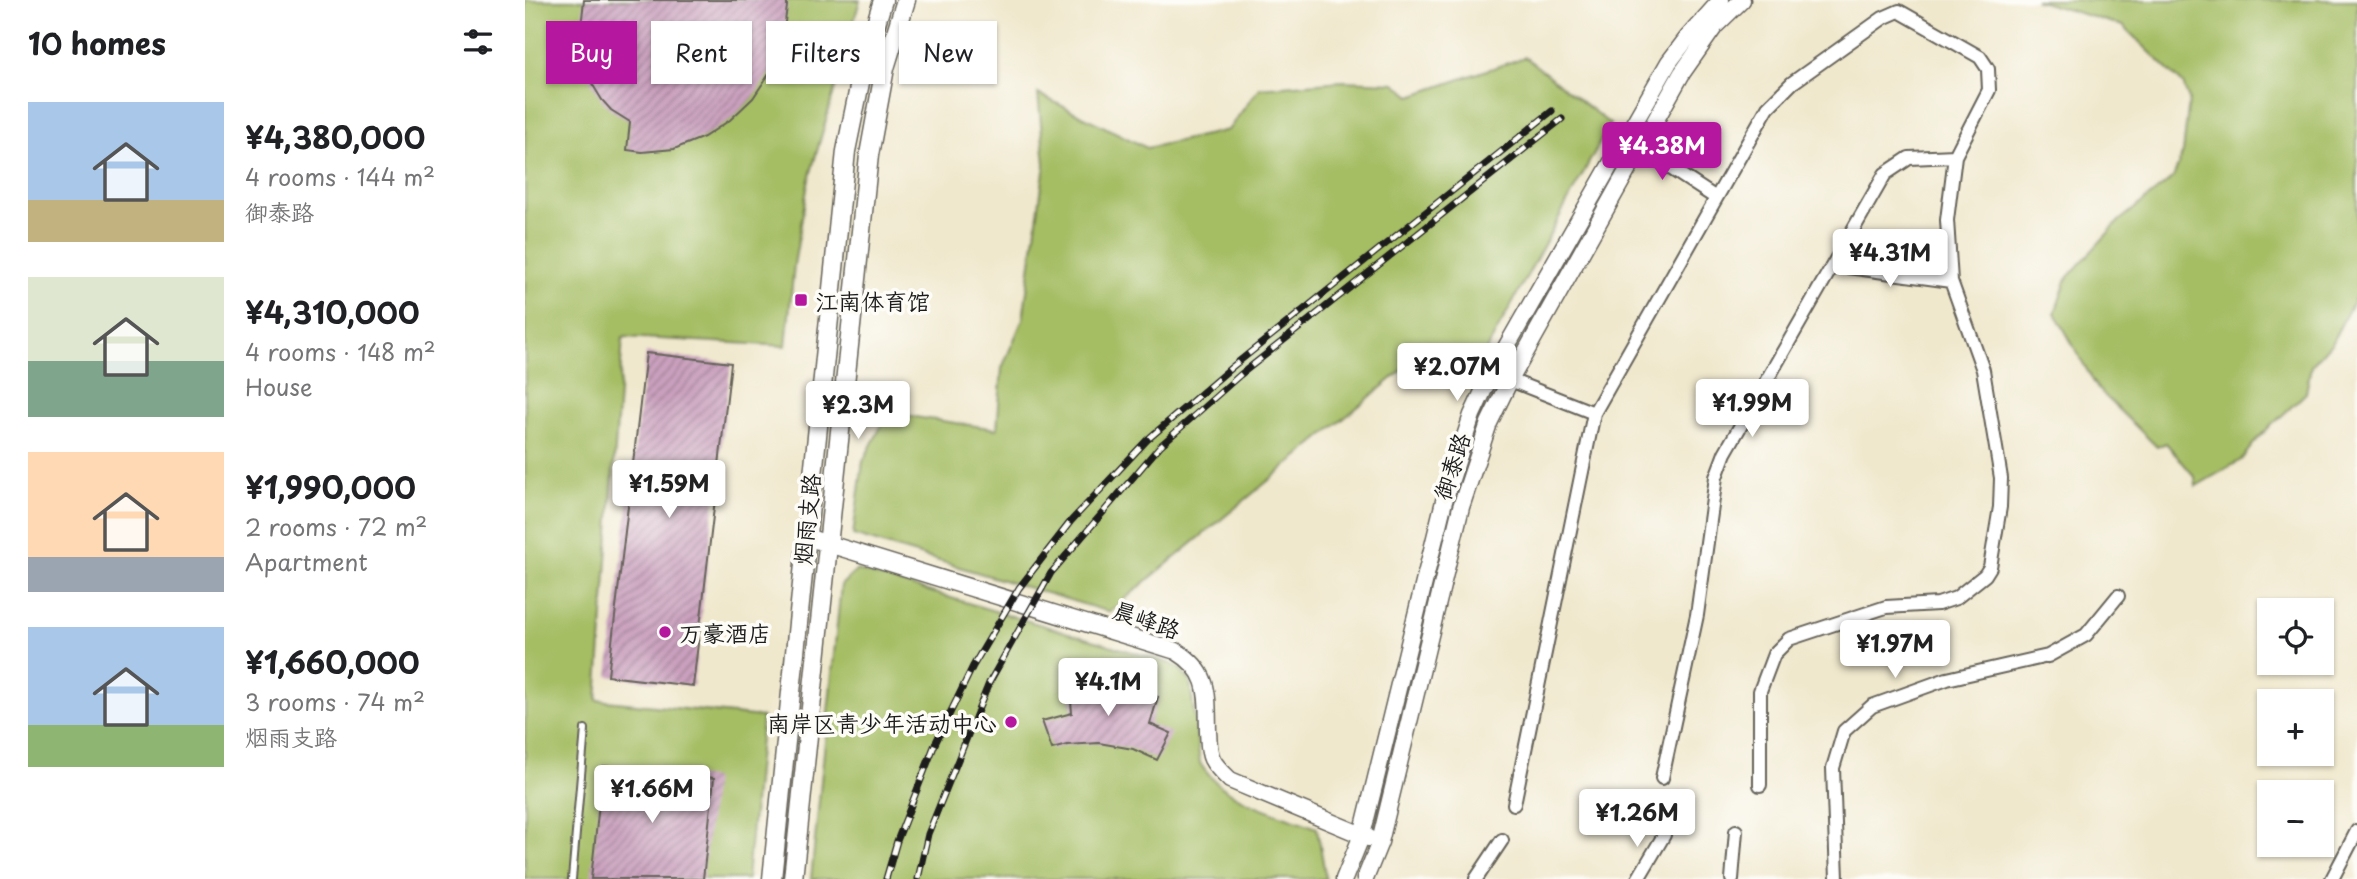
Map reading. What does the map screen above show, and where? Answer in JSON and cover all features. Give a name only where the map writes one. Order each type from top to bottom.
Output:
[{"type":"main road","name":"烟雨支路","points":[[772,879],[846,151],[864,62],[883,0]]},
{"type":"main road","name":"烟雨支路","points":[[793,879],[869,155],[885,68],[906,0]]},
{"type":"street","name":"御泰路","points":[[1343,879],[1362,835],[1444,501],[1472,415],[1492,372],[1669,62],[1721,0]]},
{"type":"street","name":"御泰路","points":[[1365,879],[1380,842],[1461,507],[1489,423],[1510,380],[1682,73],[1715,26],[1742,0]]},
{"type":"street","points":[[1514,803],[1594,413],[1768,107],[1792,83],[1883,18],[1899,11],[1980,57],[1987,69],[1989,90],[1955,156],[1947,220],[1951,281],[1983,370],[2001,478],[2000,507],[1990,567],[1985,575],[1956,598],[1938,604],[1886,607],[1789,639],[1774,654],[1760,691],[1760,785]]},
{"type":"street","points":[[1626,139],[1716,198]]},
{"type":"street","points":[[1662,778],[1696,615],[1716,477],[1725,453],[1885,174],[1909,158],[1955,156]]},
{"type":"street","points":[[1833,265],[1951,281]]},
{"type":"street","points":[[1510,380],[1594,413]]},
{"type":"street","name":"晨峰路","points":[[806,537],[1176,651],[1192,660],[1207,688],[1209,747],[1212,759],[1230,780],[1380,842]]},
{"type":"street","points":[[1837,879],[1833,768],[1844,731],[1872,706],[1947,679],[2048,656],[2085,635],[2118,596]]},
{"type":"street","points":[[1732,879],[1736,831]]},
{"type":"street","points":[[2332,879],[2357,831]]},
{"type":"street","points":[[1638,879],[1664,835]]},
{"type":"street","points":[[1476,879],[1502,840]]},
{"type":"lane","points":[[572,879],[585,729]]},
{"type":"green space","points":[[525,0],[860,0],[854,21],[766,21],[766,84],[836,84],[808,183],[794,265],[786,346],[623,337],[597,700],[762,717],[747,879],[525,879]]},
{"type":"green space","points":[[2035,0],[2357,0],[2357,294],[2331,344],[2311,366],[2306,393],[2258,438],[2241,460],[2196,486],[2195,477],[2166,443],[2157,447],[2097,388],[2055,313],[2067,278],[2119,221],[2173,178],[2183,152],[2189,100],[2183,84],[2123,26]]},
{"type":"green space","points":[[1525,57],[1610,124],[1474,373],[1428,349],[1109,612],[853,535],[863,461],[888,413],[997,429],[1002,368],[1023,319],[1045,164],[1038,94],[1147,148],[1228,130],[1259,88],[1342,81],[1395,83],[1411,96]]},
{"type":"green space","name":"南岸区青少年活动中心","points":[[857,570],[1169,663],[1180,669],[1190,681],[1200,763],[1222,787],[1237,796],[1268,811],[1317,828],[1326,879],[811,879],[841,585]]},
{"type":"building","points":[[584,0],[787,0],[785,21],[766,21],[766,78],[753,98],[730,120],[704,137],[674,149],[642,152],[627,150],[630,122],[611,110],[592,84],[637,84],[637,21],[582,21]]},
{"type":"building","points":[[646,353],[731,363],[693,686],[608,676]]},
{"type":"building","points":[[1069,677],[1111,681],[1158,697],[1150,724],[1171,733],[1157,760],[1133,749],[1099,743],[1052,749],[1042,721],[1072,713]]},
{"type":"building","points":[[603,766],[714,778],[703,879],[591,879]]},
{"type":"railway","points":[[886,879],[897,841],[935,744],[973,666],[1019,588],[1071,521],[1147,440],[1232,367],[1552,111]]},
{"type":"railway","points":[[918,879],[928,834],[989,683],[1051,573],[1160,446],[1240,375],[1562,119]]},
{"type":"place","name":"江南体育馆","points":[[801,300]]},
{"type":"place","name":"万豪酒店","points":[[665,632]]},
{"type":"place","name":"南岸区青少年活动中心","points":[[1011,722]]}]
